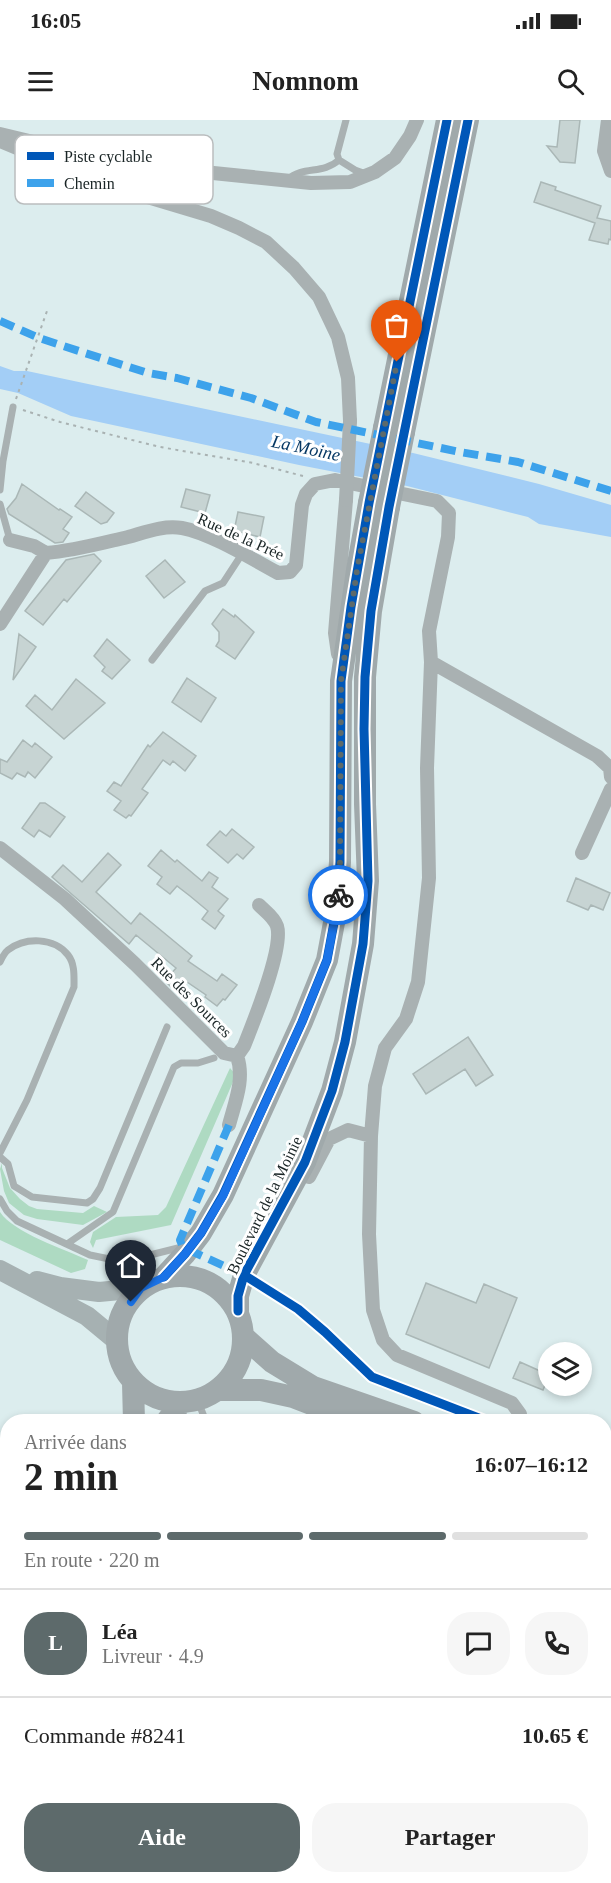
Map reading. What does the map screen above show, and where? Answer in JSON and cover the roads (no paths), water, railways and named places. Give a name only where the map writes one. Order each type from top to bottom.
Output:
[{"type":"main road","points":[[164,1277],[201,1233],[223,1196],[302,1022],[327,960],[336,912],[340,862],[341,681],[357,570],[379,505],[394,430],[447,120]]},
{"type":"main road","points":[[394,430],[468,120]]},
{"type":"main road","name":"Boulevard de la Moinie","points":[[238,1311],[238,1296],[244,1275],[305,1162],[332,1091],[345,1042],[363,944],[368,881],[365,804],[365,677],[379,505]]},
{"type":"main road","points":[[4,1272],[60,1287],[99,1292],[141,1288],[164,1277],[186,1275],[207,1281],[225,1293],[238,1311],[244,1337],[233,1373],[219,1390]]},
{"type":"main road","points":[[4,1272],[87,1316],[116,1340]]},
{"type":"main road","points":[[141,1288],[119,1323],[116,1340],[125,1368],[134,1383],[155,1398],[189,1402]]},
{"type":"main road","points":[[244,1337],[272,1362],[313,1387],[391,1414]]},
{"type":"main road","points":[[134,1383],[134,1414]]},
{"type":"main road","points":[[175,1414],[189,1402],[219,1390],[261,1390],[292,1397],[337,1414]]},
{"type":"street","points":[[213,173],[311,183],[351,182],[375,172],[395,158],[417,120]]},
{"type":"street","points":[[608,120],[604,151],[611,171]]},
{"type":"street","points":[[0,134],[15,138]]},
{"type":"street","points":[[0,141],[15,147]]},
{"type":"street","points":[[171,204],[211,216],[266,242],[294,268],[319,297],[338,337],[348,378],[350,422],[336,633],[341,681]]},
{"type":"street","name":"Rue de la Prée","points":[[46,553],[63,552],[153,528],[182,528],[212,538],[278,573],[290,572],[296,565],[302,505],[306,494],[315,484],[335,480],[437,501],[449,513],[448,537],[429,631],[431,662]]},
{"type":"street","points":[[1,619],[46,553],[34,546],[10,540]]},
{"type":"street","points":[[520,1414],[512,1403],[398,1355],[383,1340],[373,1310],[369,1234],[371,1136],[375,1086],[385,1048],[406,1019],[418,982],[429,878],[427,768],[431,662],[597,756],[610,768],[611,777]]},
{"type":"street","points":[[582,853],[611,789]]},
{"type":"street","name":"Rue des Sources","points":[[0,848],[65,899],[135,964],[224,1053],[237,1056],[244,1046],[269,979],[276,945],[277,927],[270,915],[259,905]]},
{"type":"street","points":[[229,1125],[240,1082],[241,1066],[237,1056]]},
{"type":"street","points":[[271,1225],[293,1206],[329,1139],[348,1130],[371,1136]]},
{"type":"lane","points":[[346,120],[337,154],[339,160],[368,175]]},
{"type":"lane","points":[[286,181],[294,173],[331,167],[339,160]]},
{"type":"lane","points":[[0,490],[13,407]]},
{"type":"lane","points":[[0,504],[10,540]]},
{"type":"lane","points":[[152,660],[205,591],[223,583],[242,554]]},
{"type":"lane","points":[[0,962],[8,950],[20,944],[38,940],[59,947],[68,955],[74,968],[74,987],[27,1100],[0,1155],[8,1164],[14,1186],[32,1197],[87,1203],[93,1199],[100,1188],[167,1027]]},
{"type":"lane","points":[[67,1244],[113,1212],[174,1067],[182,1063],[198,1063],[214,1058]]},
{"type":"lane","points":[[0,1199],[17,1221],[90,1255],[119,1261],[178,1248],[185,1254]]},
{"type":"lane","points":[[189,1402],[199,1414]]},
{"type":"water","name":"La Moine","points":[[0,366],[14,371],[27,371],[413,453],[539,484],[611,505],[611,537],[539,524],[528,517],[407,486],[71,416],[18,393],[0,389]]}]
